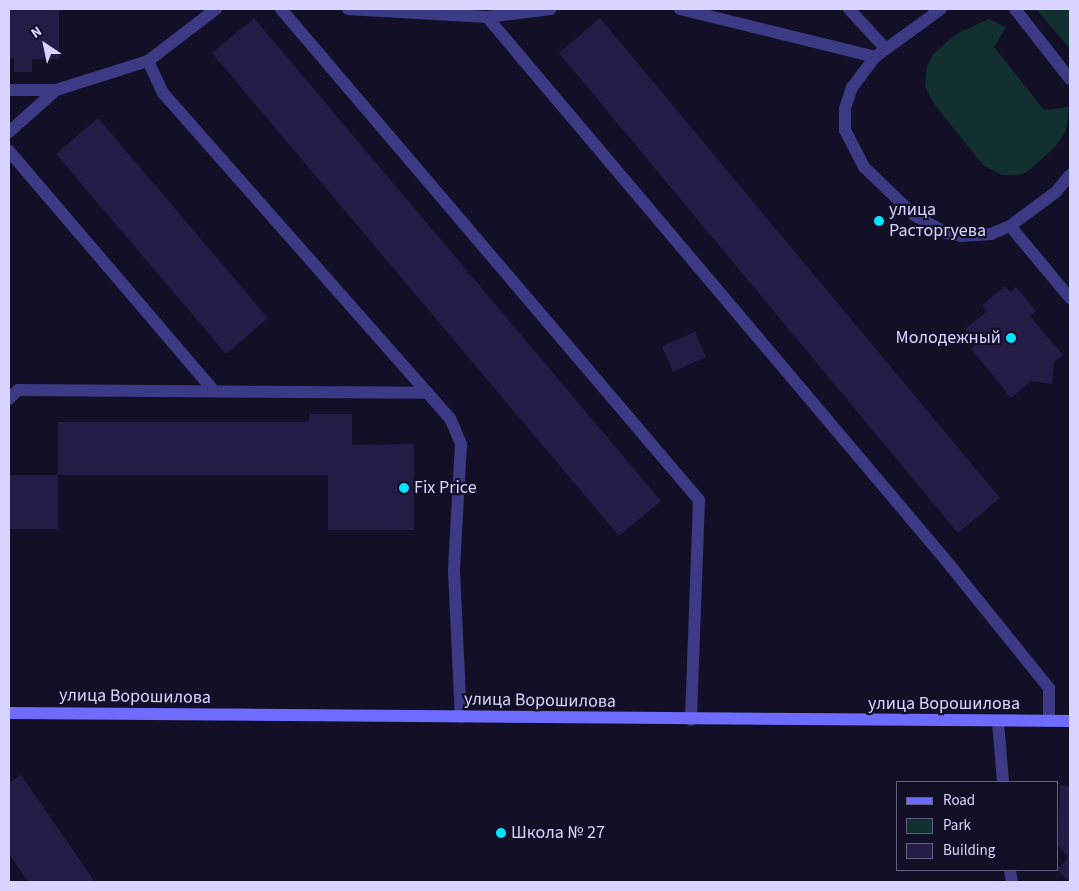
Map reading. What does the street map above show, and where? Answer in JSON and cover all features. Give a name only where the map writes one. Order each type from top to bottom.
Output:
[{"type":"main road","name":"улица Ворошилова","points":[[9,713],[691,720],[1070,721]]},
{"type":"lane","points":[[9,90],[56,90],[148,61],[216,9]]},
{"type":"lane","points":[[281,9],[699,500],[691,720]]},
{"type":"lane","points":[[348,9],[487,17],[550,9]]},
{"type":"lane","points":[[680,9],[875,57]]},
{"type":"lane","points":[[849,9],[886,49]]},
{"type":"lane","points":[[941,9],[875,57],[852,88],[844,117],[849,140],[874,179],[914,215],[946,233],[976,236],[1010,226],[1056,192],[1070,175]]},
{"type":"lane","points":[[1015,9],[1070,79]]},
{"type":"lane","points":[[487,17],[931,543],[1049,688],[1049,721]]},
{"type":"lane","points":[[148,61],[163,93],[450,418],[462,444],[454,571],[461,717]]},
{"type":"lane","points":[[9,132],[56,90]]},
{"type":"lane","points":[[9,151],[213,390]]},
{"type":"lane","points":[[1010,226],[1070,298]]},
{"type":"lane","points":[[9,399],[18,390],[428,393]]},
{"type":"lane","points":[[998,722],[1003,781]]},
{"type":"green space","points":[[1036,9],[1070,9],[1070,49]]},
{"type":"green space","points":[[989,19],[1006,27],[994,47],[1044,110],[1069,107],[1066,131],[1055,147],[1026,173],[1002,175],[983,165],[935,105],[925,87],[927,66],[933,54],[958,33]]},
{"type":"building","points":[[9,9],[59,9],[59,59],[32,59],[32,72],[14,72],[14,58],[9,58]]},
{"type":"building","points":[[254,18],[661,501],[619,536],[212,53]]},
{"type":"building","points":[[600,18],[1000,498],[958,533],[559,53]]},
{"type":"building","points":[[98,118],[268,318],[226,354],[56,154]]},
{"type":"building","points":[[1005,286],[1010,292],[1016,287],[1036,311],[1030,316],[1063,355],[1054,362],[1052,384],[1031,381],[1011,398],[971,349],[977,344],[965,329],[987,311],[982,305]]},
{"type":"building","points":[[695,332],[706,357],[673,372],[662,346]]},
{"type":"building","points":[[309,414],[352,414],[352,445],[414,444],[414,530],[328,530],[328,475],[58,475],[58,422],[309,422]]},
{"type":"building","points":[[9,475],[58,475],[58,529],[9,529]]},
{"type":"building","points":[[21,775],[95,882],[28,882],[9,854],[9,783]]},
{"type":"building","points":[[1060,785],[1070,786],[1070,882],[1058,871],[1068,858],[1059,846]]},
{"type":"place","name":"улица Расторгуева","points":[[879,221]]},
{"type":"place","name":"Молодежный","points":[[1011,338]]},
{"type":"place","name":"Fix Price","points":[[404,488]]},
{"type":"place","name":"Школа № 27","points":[[501,833]]}]
